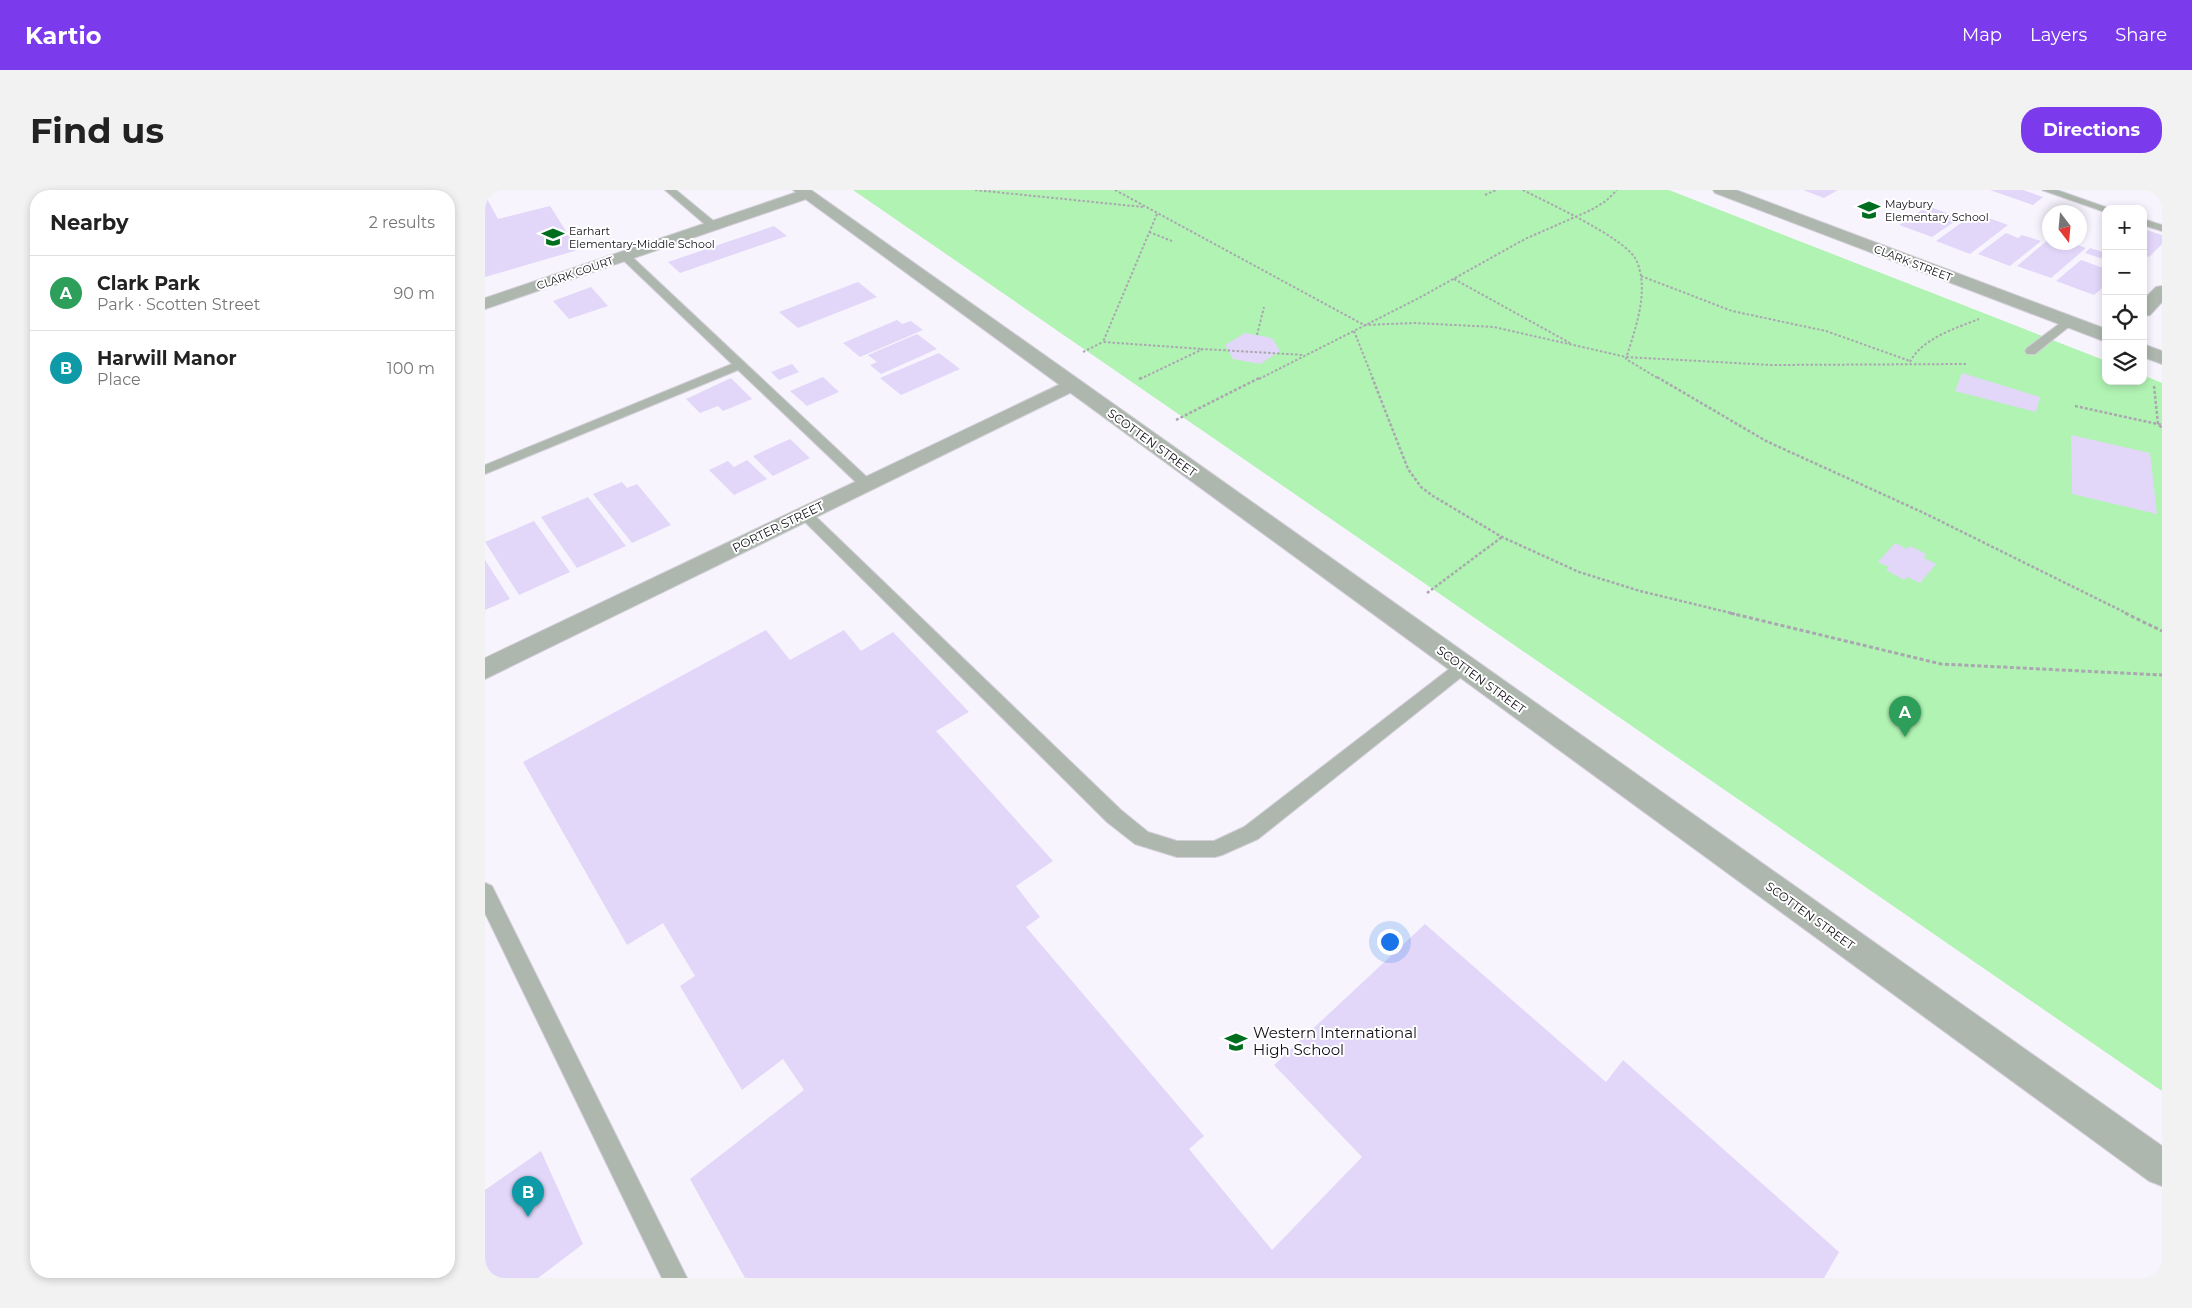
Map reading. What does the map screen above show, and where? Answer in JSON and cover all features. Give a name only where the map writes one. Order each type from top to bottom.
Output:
[{"type":"street","name":"CLARK STREET","points":[[1721,190],[2102,335]]},
{"type":"street","name":"CLARK COURT","points":[[485,304],[804,192]]},
{"type":"street","name":"SCOTTEN STREET","points":[[804,192],[2162,1168]]},
{"type":"street","points":[[2147,307],[2162,292]]},
{"type":"street","points":[[2147,352],[2162,358]]},
{"type":"street","name":"PORTER STREET","points":[[485,669],[1071,385]]},
{"type":"lane","points":[[670,190],[712,225]]},
{"type":"lane","points":[[2047,190],[2102,208]]},
{"type":"lane","points":[[2147,223],[2162,228]]},
{"type":"lane","points":[[625,256],[867,484]]},
{"type":"lane","points":[[2031,351],[2067,322]]},
{"type":"lane","points":[[485,470],[740,365]]},
{"type":"lane","points":[[805,514],[1114,816],[1142,838],[1177,849],[1215,848],[1251,833],[1463,667]]},
{"type":"lane","points":[[485,892],[675,1278]]},
{"type":"path","points":[[975,190],[1145,207]]},
{"type":"path","points":[[1115,190],[1364,325],[1415,323],[1487,326],[1626,357],[1772,365],[1966,364]]},
{"type":"path","points":[[1485,195],[1496,190]]},
{"type":"path","points":[[1523,190],[1576,217],[1629,252],[1638,263],[1641,276],[1641,308],[1626,357]]},
{"type":"path","points":[[1169,424],[1354,331],[1454,279],[1525,239],[1599,206],[1617,190]]},
{"type":"path","points":[[1103,342],[1157,214]]},
{"type":"path","points":[[1149,232],[1172,241]]},
{"type":"path","points":[[1641,276],[1661,282],[1732,311],[1826,331],[1909,360],[1911,364]]},
{"type":"path","points":[[1454,279],[1489,300],[1533,320],[1573,345]]},
{"type":"path","points":[[1257,335],[1264,307]]},
{"type":"path","points":[[1909,360],[1931,342],[1987,316]]},
{"type":"path","points":[[1354,331],[1413,477],[1433,496],[1502,537],[1579,572],[1611,583],[1932,662],[1963,666],[2162,675]]},
{"type":"path","points":[[1083,352],[1103,342],[1305,355]]},
{"type":"path","points":[[1139,379],[1203,349]]},
{"type":"path","points":[[1626,357],[1766,440],[1925,513],[2162,631]]},
{"type":"path","points":[[2154,384],[2158,424]]},
{"type":"path","points":[[2075,406],[2162,426]]},
{"type":"path","points":[[1427,593],[1502,537]]},
{"type":"green space","points":[[853,190],[1669,190],[2102,359],[2102,385],[2147,385],[2147,377],[2162,383],[2162,1091]]},
{"type":"building","points":[[1803,190],[1838,190],[1824,198]]},
{"type":"building","points":[[1990,190],[2023,190],[2043,197],[2033,205]]},
{"type":"building","points":[[485,195],[498,219],[550,206],[578,250],[485,277]]},
{"type":"building","points":[[1928,206],[1960,218],[1932,237],[1899,225]]},
{"type":"building","points":[[1975,213],[2008,225],[1970,254],[1936,241]]},
{"type":"building","points":[[774,226],[787,236],[680,273],[668,262]]},
{"type":"building","points":[[2147,230],[2162,235],[2162,244],[2149,257],[2147,256]]},
{"type":"building","points":[[2006,233],[2018,238],[2022,235],[2041,241],[2010,266],[1978,254]]},
{"type":"building","points":[[2042,245],[2042,250],[2084,250],[2051,278],[2017,266]]},
{"type":"building","points":[[2090,248],[2102,252],[2102,259],[2085,253]]},
{"type":"building","points":[[2081,260],[2102,268],[2102,288],[2094,295],[2056,281]]},
{"type":"building","points":[[858,282],[877,297],[798,328],[779,312]]},
{"type":"building","points":[[591,287],[608,306],[569,319],[553,301]]},
{"type":"building","points":[[897,320],[902,324],[911,321],[923,330],[860,357],[843,343]]},
{"type":"building","points":[[1245,333],[1272,338],[1280,351],[1260,364],[1233,359],[1225,345]]},
{"type":"building","points":[[917,334],[937,349],[881,374],[870,365],[877,362],[868,355]]},
{"type":"building","points":[[939,353],[960,369],[901,395],[880,378]]},
{"type":"building","points":[[792,364],[799,372],[779,380],[771,372]]},
{"type":"building","points":[[1962,373],[2040,397],[2036,412],[1955,391]]},
{"type":"building","points":[[823,377],[839,392],[807,406],[790,391]]},
{"type":"building","points":[[731,378],[752,399],[723,411],[718,406],[700,413],[686,399]]},
{"type":"building","points":[[2071,435],[2150,453],[2157,514],[2072,494]]},
{"type":"building","points":[[790,439],[810,458],[773,476],[753,456]]},
{"type":"building","points":[[747,460],[767,479],[734,495],[709,470],[728,461],[734,467]]},
{"type":"building","points":[[622,482],[627,488],[637,484],[671,525],[632,543],[593,494]]},
{"type":"building","points":[[588,497],[626,546],[577,568],[541,517]]},
{"type":"building","points":[[534,521],[570,572],[519,595],[485,542]]},
{"type":"building","points":[[1895,543],[1907,549],[1910,546],[1926,554],[1924,558],[1936,564],[1920,583],[1907,577],[1904,580],[1886,570],[1889,567],[1878,562]]},
{"type":"building","points":[[485,560],[510,599],[485,610]]},
{"type":"building","points":[[766,630],[790,660],[844,630],[861,651],[893,632],[969,712],[936,731],[1053,861],[1016,886],[1040,917],[1026,927],[1204,1136],[1189,1149],[1272,1250],[1362,1157],[1274,1065],[1425,924],[1606,1082],[1623,1060],[1839,1252],[1824,1278],[745,1278],[690,1179],[804,1090],[783,1059],[742,1090],[680,986],[695,976],[663,923],[627,945],[523,762]]},
{"type":"building","points":[[541,1151],[583,1244],[538,1278],[485,1278],[485,1190]]},
{"type":"place","name":"Maybury Elementary School","points":[[1869,210]]},
{"type":"place","name":"Earhart Elementary-Middle School","points":[[553,237]]},
{"type":"place","name":"Clark Park","points":[[1905,737]]},
{"type":"place","name":"Western International High School","points":[[1236,1042]]},
{"type":"place","name":"Harwill Manor","points":[[528,1217]]}]
